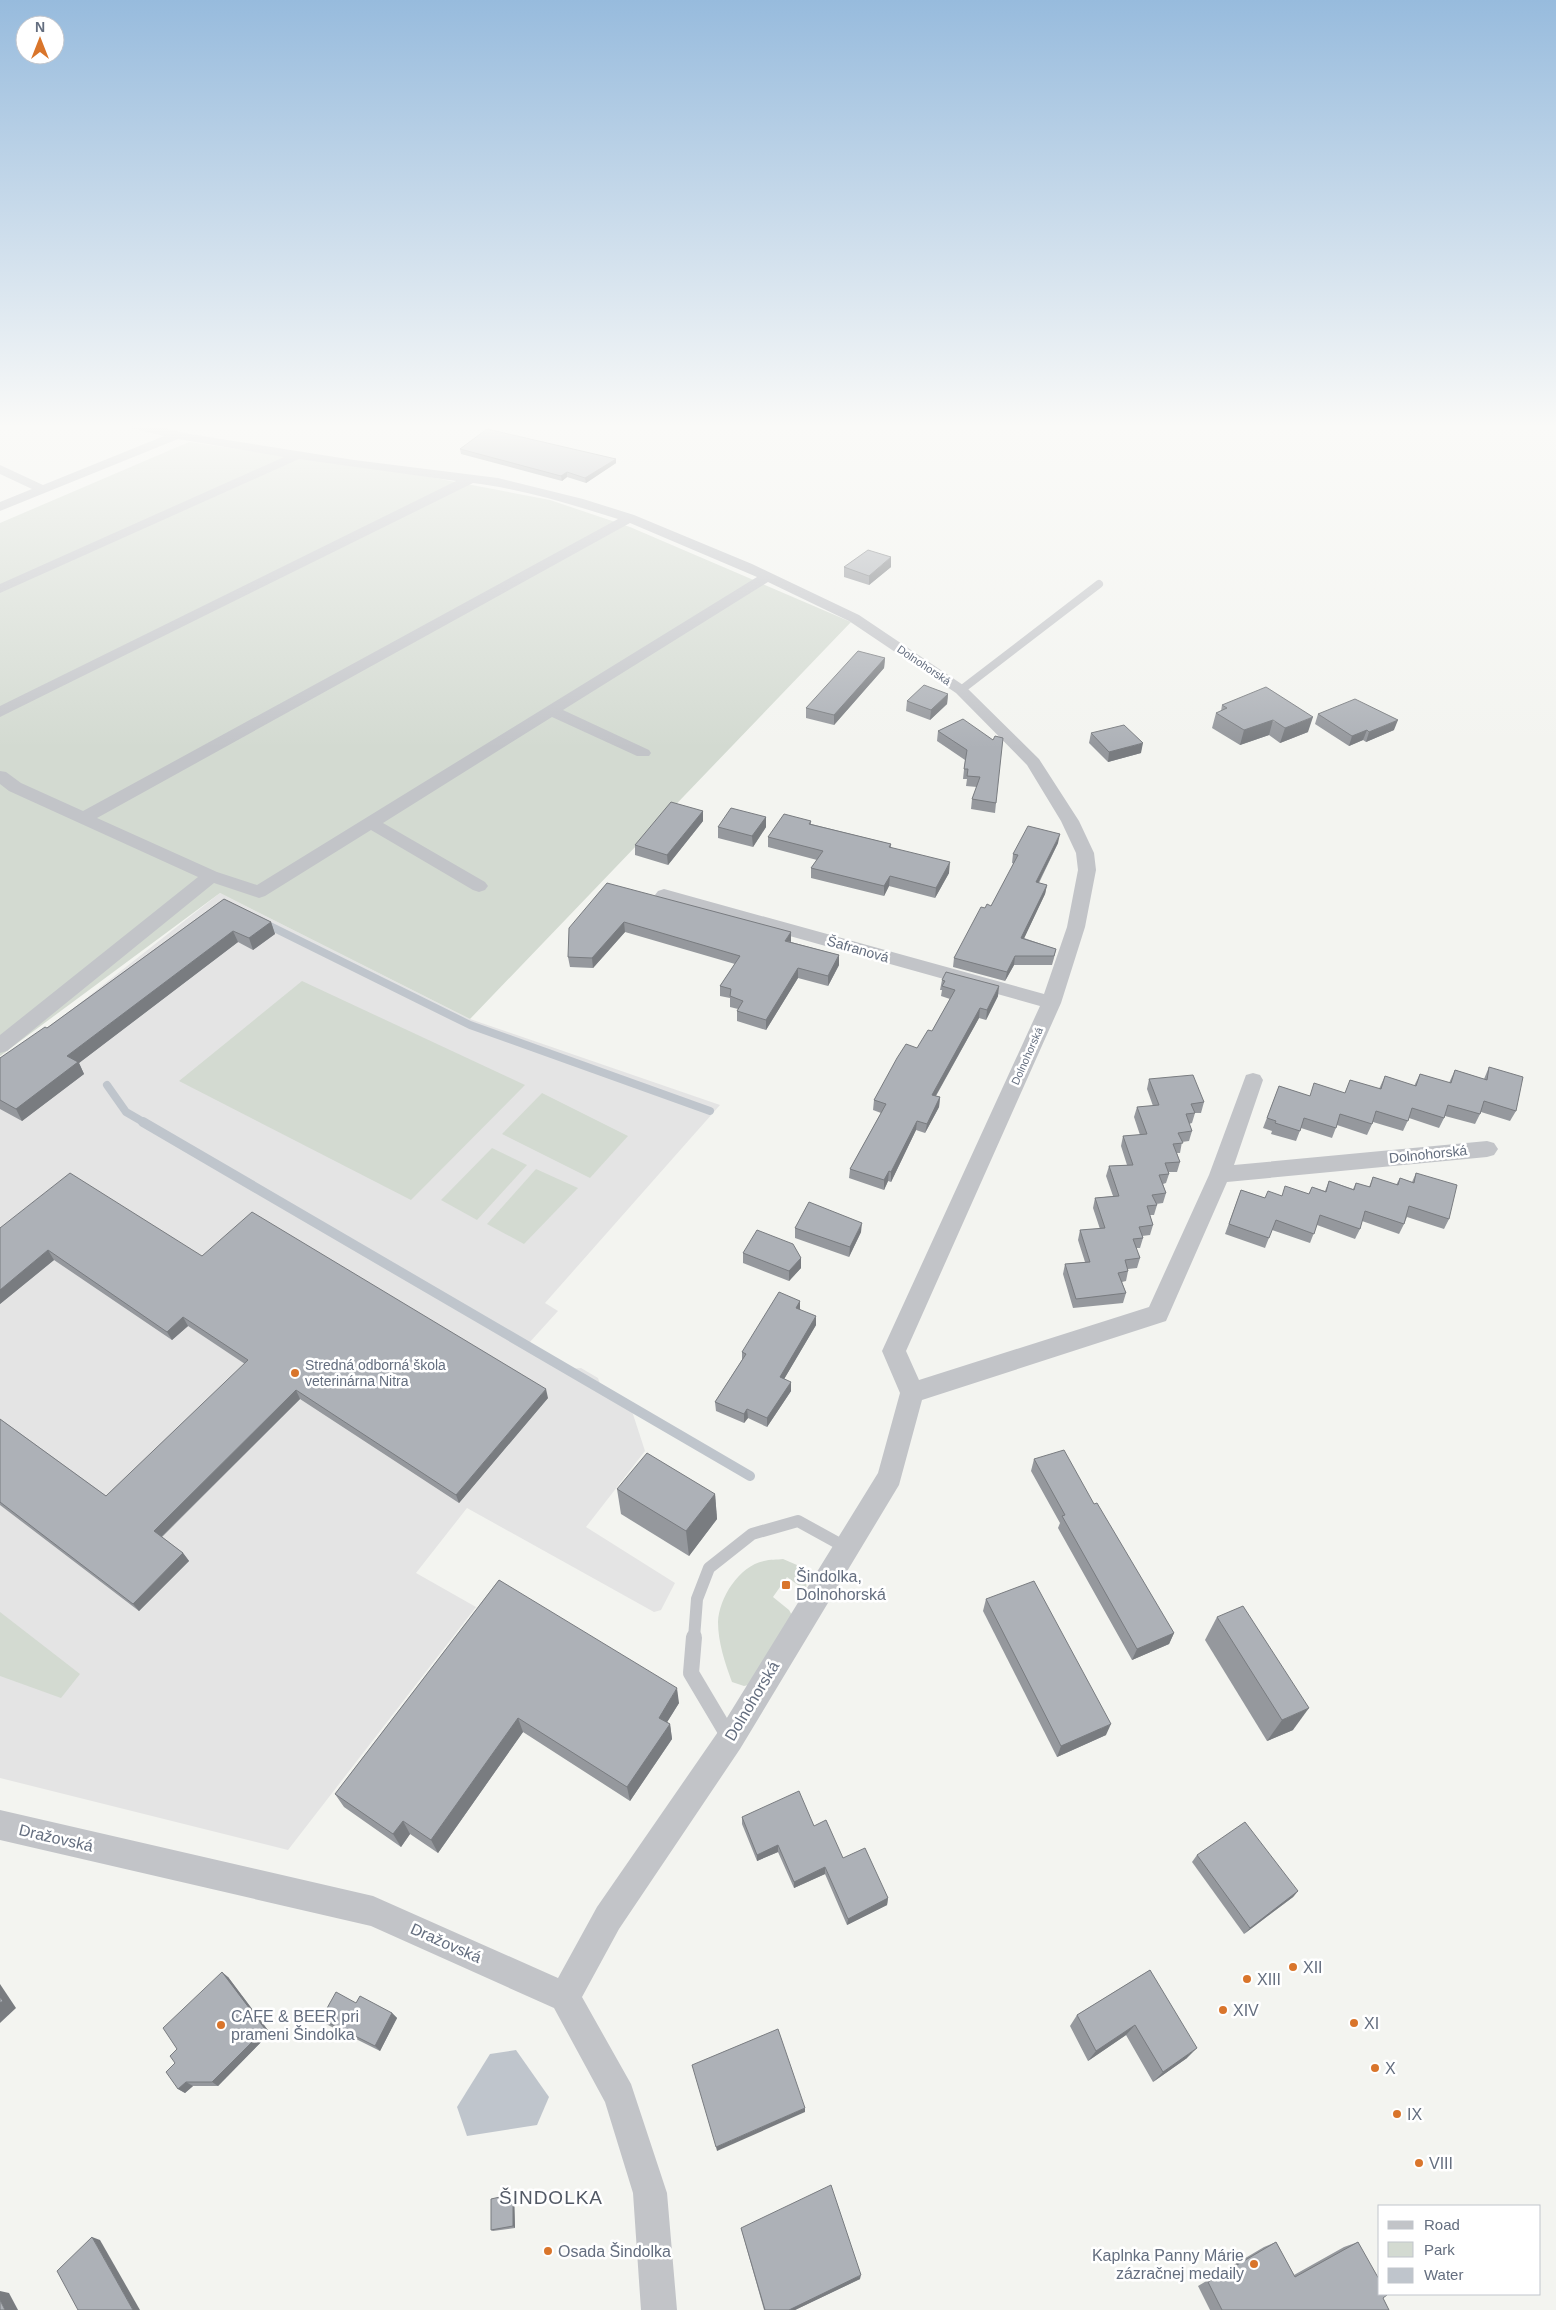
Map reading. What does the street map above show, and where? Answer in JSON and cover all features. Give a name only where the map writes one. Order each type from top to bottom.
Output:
[{"type":"street","points":[[0,589],[125,533]]},
{"type":"street","points":[[0,712],[361,533]]},
{"type":"street","points":[[83,818],[601,533]]},
{"type":"street","name":"Dolnohorská","points":[[565,1997],[608,1918],[730,1739],[890,1477],[912,1393],[894,1352],[1051,1003],[1076,927],[1087,870],[1085,853],[1070,821],[1034,762],[961,690],[854,618],[767,577],[663,533]]},
{"type":"street","points":[[5,786],[83,818],[210,876],[260,892],[767,577]]},
{"type":"street","points":[[551,711],[643,753]]},
{"type":"street","points":[[371,823],[479,886]]},
{"type":"street","points":[[0,1046],[210,876]]},
{"type":"street","name":"Šafranová","points":[[664,895],[1051,1003]]},
{"type":"street","points":[[912,1393],[1158,1314],[1220,1175],[1253,1080]]},
{"type":"street","name":"Dolnohorská","points":[[1220,1175],[1486,1149]]},
{"type":"street","name":"Dražovská","points":[[0,1825],[374,1911],[565,1997]]},
{"type":"street","points":[[565,1997],[619,2096],[650,2193],[659,2310]]},
{"type":"lane","points":[[961,690],[1099,584]]},
{"type":"lane","points":[[730,1739],[691,1673],[697,1599],[709,1568],[752,1534],[798,1521],[847,1548]]},
{"type":"shaded area","name":"Stredná odborná škola veterinárna Nitra","points":[[220,893],[470,1019],[720,1105],[545,1303],[558,1311],[529,1343],[571,1369],[581,1368],[598,1378],[601,1387],[629,1402],[645,1451],[586,1527],[675,1583],[661,1610],[654,1612],[467,1508],[416,1573],[476,1607],[288,1850],[0,1778],[0,1066]]},
{"type":"green space","points":[[0,533],[643,533],[851,622],[470,1019],[220,893],[0,1056]]},
{"type":"green space","points":[[302,981],[525,1085],[411,1200],[179,1081]]},
{"type":"green space","points":[[542,1093],[628,1136],[590,1178],[502,1134]]},
{"type":"green space","points":[[492,1148],[527,1165],[477,1220],[441,1200]]},
{"type":"green space","points":[[536,1169],[578,1188],[524,1244],[487,1224]]},
{"type":"green space","points":[[783,1559],[797,1565],[807,1576],[806,1591],[787,1577],[773,1597],[789,1610],[793,1617],[753,1684],[744,1686],[732,1682],[724,1660],[719,1637],[719,1613],[726,1593],[746,1569],[764,1561]]},
{"type":"green space","points":[[0,1612],[80,1674],[61,1698],[0,1676]]},
{"type":"water","points":[[516,2050],[549,2097],[537,2125],[467,2136],[457,2107],[490,2054]]},
{"type":"building","points":[[868,550],[891,557],[869,576],[844,567]]},
{"type":"building","points":[[858,651],[885,658],[834,715],[806,708]]},
{"type":"building","points":[[924,685],[948,694],[931,710],[907,701]]},
{"type":"building","points":[[1266,687],[1313,717],[1285,728],[1273,720],[1244,730],[1216,713],[1227,708],[1222,705]]},
{"type":"building","points":[[1355,699],[1398,720],[1369,732],[1367,730],[1352,736],[1318,714]]},
{"type":"building","points":[[963,719],[993,740],[995,736],[1003,738],[996,803],[972,799],[980,777],[967,776],[968,769],[964,769],[967,750],[938,731]]},
{"type":"building","points":[[1124,725],[1143,743],[1109,752],[1091,733]]},
{"type":"building","points":[[671,802],[703,811],[667,855],[635,845]]},
{"type":"building","points":[[731,808],[766,817],[752,836],[718,827]]},
{"type":"building","points":[[784,814],[811,821],[809,824],[891,844],[889,847],[950,862],[936,888],[890,876],[884,886],[811,868],[823,851],[768,837]]},
{"type":"building","points":[[1028,826],[1060,834],[1036,882],[1047,885],[1021,938],[1056,949],[1054,956],[1015,956],[1007,972],[954,958],[981,907],[985,908],[987,904],[991,906],[1018,855],[1013,854]]},
{"type":"building","points":[[607,883],[791,932],[785,941],[839,955],[828,976],[798,968],[766,1020],[737,1011],[743,1001],[730,996],[731,989],[720,986],[740,956],[624,922],[592,958],[568,957],[569,928]]},
{"type":"building","points":[[224,899],[271,922],[249,938],[233,931],[67,1056],[78,1062],[16,1109],[0,1100],[0,1058],[45,1027],[47,1028]]},
{"type":"building","points":[[946,972],[999,986],[987,1010],[980,1008],[932,1095],[940,1097],[927,1124],[917,1121],[891,1172],[889,1171],[884,1180],[850,1169],[886,1104],[874,1100],[897,1058],[906,1044],[917,1048],[928,1030],[932,1031],[955,990],[942,986],[945,981],[942,980]]},
{"type":"building","points":[[1489,1067],[1523,1077],[1516,1111],[1484,1101],[1480,1114],[1448,1105],[1444,1118],[1412,1108],[1408,1121],[1376,1111],[1372,1124],[1340,1114],[1336,1128],[1304,1118],[1300,1131],[1275,1123],[1276,1121],[1267,1118],[1279,1086],[1310,1096],[1314,1083],[1345,1093],[1350,1080],[1381,1089],[1385,1076],[1416,1086],[1420,1074],[1451,1083],[1455,1070],[1487,1080]]},
{"type":"building","points":[[1193,1075],[1204,1102],[1191,1104],[1195,1113],[1186,1114],[1192,1131],[1178,1133],[1183,1143],[1173,1144],[1180,1162],[1165,1163],[1169,1174],[1159,1175],[1166,1193],[1152,1195],[1157,1205],[1147,1206],[1153,1225],[1139,1227],[1143,1238],[1133,1239],[1140,1258],[1125,1260],[1128,1271],[1118,1273],[1126,1293],[1076,1299],[1065,1264],[1090,1262],[1080,1230],[1105,1228],[1095,1198],[1119,1196],[1109,1166],[1133,1165],[1123,1136],[1147,1134],[1137,1107],[1159,1105],[1149,1079]]},
{"type":"building","points":[[70,1173],[202,1256],[252,1212],[546,1389],[456,1495],[296,1390],[154,1531],[183,1553],[133,1604],[0,1502],[0,1419],[106,1496],[248,1360],[183,1317],[167,1332],[48,1250],[0,1290],[0,1228]]},
{"type":"building","points":[[1416,1173],[1457,1185],[1449,1219],[1409,1206],[1404,1224],[1365,1211],[1360,1229],[1320,1215],[1314,1234],[1276,1220],[1269,1238],[1229,1224],[1241,1190],[1265,1198],[1268,1191],[1282,1196],[1285,1186],[1309,1194],[1312,1187],[1326,1192],[1329,1181],[1354,1190],[1356,1183],[1370,1187],[1373,1177],[1398,1185],[1400,1178],[1414,1183]]},
{"type":"building","points":[[809,1202],[862,1223],[850,1247],[795,1228]]},
{"type":"building","points":[[757,1230],[793,1244],[801,1258],[789,1271],[743,1253]]},
{"type":"building","points":[[779,1292],[800,1301],[796,1308],[816,1316],[780,1377],[791,1382],[767,1418],[747,1409],[744,1414],[715,1402],[746,1354],[742,1352]]},
{"type":"building","points":[[1064,1450],[1094,1504],[1097,1503],[1174,1633],[1137,1649],[1062,1516],[1065,1515],[1034,1459]]},
{"type":"building","points":[[647,1453],[715,1494],[686,1531],[617,1489]]},
{"type":"building","points":[[499,1580],[677,1688],[659,1718],[670,1724],[627,1787],[518,1718],[431,1840],[403,1821],[393,1834],[335,1794]]},
{"type":"building","points":[[1034,1581],[1111,1724],[1061,1746],[986,1599]]},
{"type":"building","points":[[1243,1606],[1309,1708],[1282,1720],[1217,1617]]},
{"type":"building","points":[[799,1791],[814,1826],[826,1820],[843,1858],[865,1848],[888,1898],[848,1919],[825,1867],[794,1882],[778,1845],[757,1855],[742,1817]]},
{"type":"building","points":[[1245,1822],[1298,1891],[1250,1928],[1197,1855]]},
{"type":"building","points":[[1150,1970],[1197,2048],[1163,2072],[1135,2025],[1096,2051],[1077,2015]]},
{"type":"building","name":"CAFE & BEER pri prameni Šindolka","points":[[222,1972],[265,2029],[212,2082],[186,2082],[178,2089],[166,2072],[175,2063],[170,2056],[177,2049],[163,2028]]},
{"type":"building","points":[[336,1992],[356,2003],[360,1996],[392,2013],[375,2046],[321,2019]]},
{"type":"building","points":[[778,2029],[805,2108],[716,2147],[692,2065]]},
{"type":"building","points":[[831,2185],[861,2275],[789,2310],[765,2310],[741,2228]]},
{"type":"building","points":[[513,2194],[513,2226],[491,2230],[491,2199]]},
{"type":"building","points":[[92,2237],[133,2310],[78,2310],[57,2271]]},
{"type":"building","points":[[1276,2242],[1295,2277],[1358,2242],[1378,2277],[1378,2295],[1387,2295],[1383,2298],[1389,2310],[1222,2310],[1208,2282]]},
{"type":"building","points":[[0,2300],[5,2310],[0,2310]]},
{"type":"waterway","points":[[264,923],[470,1025],[710,1111]]},
{"type":"waterway","points":[[107,1085],[126,1112],[145,1123]]},
{"type":"waterway","points":[[143,1122],[750,1476]]},
{"type":"place","name":"Stredná odborná škola veterinárna Nitra","points":[[295,1373]]},
{"type":"place","name":"Šindolka, Dolnohorská","points":[[786,1585]]},
{"type":"place","name":"XII","points":[[1293,1967]]},
{"type":"place","name":"XIII","points":[[1247,1979]]},
{"type":"place","name":"XIV","points":[[1223,2010]]},
{"type":"place","name":"XI","points":[[1354,2023]]},
{"type":"place","name":"CAFE & BEER pri prameni Šindolka","points":[[221,2025]]},
{"type":"place","name":"X","points":[[1375,2068]]},
{"type":"place","name":"IX","points":[[1397,2114]]},
{"type":"place","name":"VIII","points":[[1419,2163]]},
{"type":"place","name":"Osada Šindolka","points":[[548,2251]]},
{"type":"place","name":"Kaplnka Panny Márie zázračnej medaily","points":[[1254,2264]]},
{"type":"district","name":"ŠINDOLKA","points":[[551,2197]]}]
